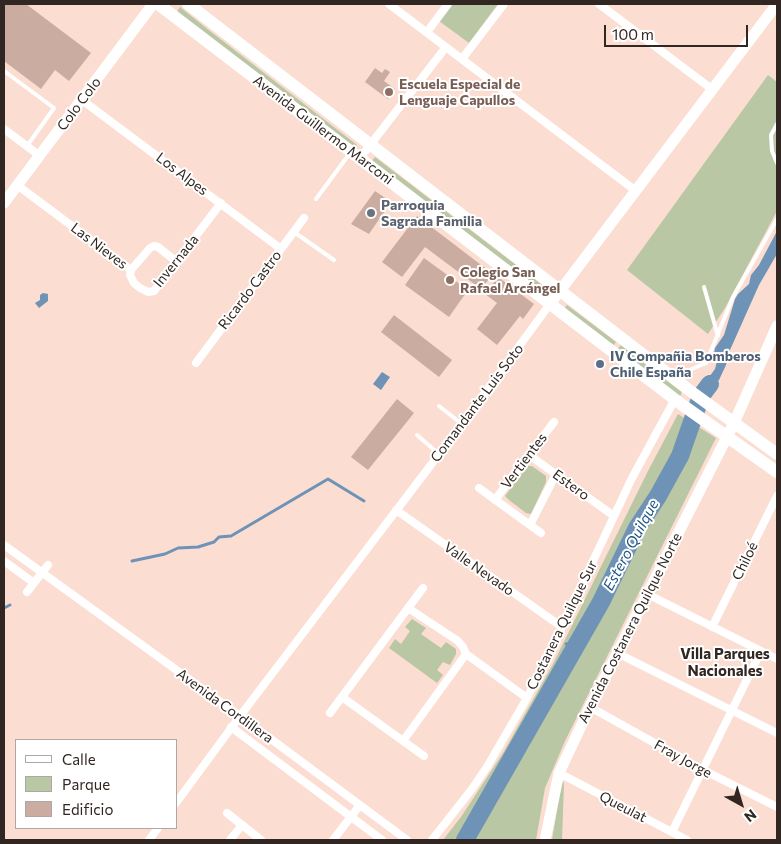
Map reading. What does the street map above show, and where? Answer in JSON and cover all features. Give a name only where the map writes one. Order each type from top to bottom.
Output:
[{"type":"main road","name":"Avenida Guillermo Marconi","points":[[158,4],[678,402],[777,472]]},
{"type":"main road","name":"Avenida Guillermo Marconi","points":[[188,4],[678,382],[777,454]]},
{"type":"main road","points":[[613,352],[622,339]]},
{"type":"street","name":"Colo Colo","points":[[4,203],[153,4]]},
{"type":"street","points":[[389,4],[636,191]]},
{"type":"street","points":[[426,32],[448,4]]},
{"type":"street","points":[[462,59],[504,4]]},
{"type":"street","points":[[599,4],[713,90]]},
{"type":"street","name":"Comandante Luis Soto","points":[[178,800],[231,727],[462,424],[550,304],[777,4]]},
{"type":"street","points":[[355,155],[370,144],[446,47]]},
{"type":"street","name":"Los Alpes","points":[[82,100],[281,250]]},
{"type":"street","points":[[4,129],[40,156]]},
{"type":"street","name":"Las Nieves","points":[[17,185],[131,270],[150,248],[154,246],[177,262]]},
{"type":"street","name":"Invernada","points":[[131,270],[130,275],[134,283],[148,292],[154,291],[221,203]]},
{"type":"street","name":"Ricardo Castro","points":[[196,363],[304,218]]},
{"type":"street","name":"Avenida Costanera Quilque Norte","points":[[545,840],[559,773],[617,653],[728,436],[777,326]]},
{"type":"street","name":"Costanera Quilque Sur","points":[[432,840],[487,767],[527,698],[632,478],[678,402]]},
{"type":"street","name":"Vertientes","points":[[495,500],[554,422]]},
{"type":"street","name":"Estero","points":[[529,455],[614,516]]},
{"type":"street","points":[[530,525],[556,474]]},
{"type":"street","name":"Vertientes","points":[[479,488],[541,533]]},
{"type":"street","name":"Chiloé","points":[[712,627],[777,496]]},
{"type":"street","name":"Valle Nevado","points":[[396,510],[562,627]]},
{"type":"street","name":"Avenida Cordillera","points":[[4,544],[407,840]]},
{"type":"street","points":[[4,561],[34,584]]},
{"type":"street","points":[[27,592],[48,565]]},
{"type":"street","points":[[330,713],[423,588]]},
{"type":"street","points":[[647,594],[761,651],[776,656]]},
{"type":"street","points":[[408,608],[458,641],[466,654],[527,698]]},
{"type":"street","points":[[672,832],[761,651]]},
{"type":"street","points":[[617,653],[777,733]]},
{"type":"street","points":[[403,741],[466,654]]},
{"type":"street","points":[[342,697],[424,756]]},
{"type":"street","name":"Fray Jorge","points":[[590,707],[703,770],[777,807]]},
{"type":"street","name":"Avenida Cordillera","points":[[231,727],[382,840]]},
{"type":"street","name":"Queulat","points":[[559,773],[684,840]]},
{"type":"street","points":[[333,840],[360,805]]},
{"type":"street","points":[[227,813],[261,840]]},
{"type":"street","points":[[230,840],[242,825]]},
{"type":"street","points":[[148,840],[157,829]]},
{"type":"lane","points":[[4,71],[54,108],[27,146]]},
{"type":"lane","points":[[777,124],[771,135],[772,151],[777,162]]},
{"type":"lane","points":[[316,199],[355,155]]},
{"type":"lane","points":[[678,382],[685,372],[706,363],[733,297],[777,219]]},
{"type":"lane","points":[[294,232],[334,260]]},
{"type":"lane","points":[[704,288],[718,336]]},
{"type":"lane","points":[[439,406],[462,424]]},
{"type":"lane","points":[[417,436],[439,454]]},
{"type":"green space","points":[[452,4],[498,4],[469,43],[439,21]]},
{"type":"green space","points":[[180,7],[357,145],[353,149],[176,13]]},
{"type":"green space","points":[[768,75],[777,82],[777,211],[725,308],[708,334],[627,270]]},
{"type":"green space","points":[[375,157],[550,291],[546,296],[371,162]]},
{"type":"green space","points":[[567,305],[616,342],[613,346],[564,309]]},
{"type":"green space","points":[[621,345],[682,391],[680,397],[617,350]]},
{"type":"green space","points":[[678,414],[716,438],[565,741],[545,788],[536,840],[443,840],[461,817],[503,753],[553,664]]},
{"type":"green space","points":[[528,466],[532,466],[546,476],[546,482],[531,514],[526,513],[505,496]]},
{"type":"green space","points":[[412,619],[426,628],[421,634],[441,648],[446,642],[456,649],[456,654],[450,665],[443,662],[437,670],[443,675],[437,683],[389,648],[395,639],[401,644],[410,631],[405,627]]},
{"type":"green space","points":[[562,781],[564,783],[562,840],[552,840]]},
{"type":"water","points":[[777,231],[777,254],[759,285],[730,350],[726,365],[719,380],[708,392],[707,399],[696,390],[701,388],[715,369],[717,356],[714,354],[715,348],[724,335],[735,299],[749,284],[751,275],[759,265]]},
{"type":"water","points":[[43,293],[48,294],[48,301],[39,308],[35,303],[40,300],[40,295]]},
{"type":"water","points":[[382,372],[390,377],[381,390],[373,384]]},
{"type":"building","points":[[4,4],[26,4],[91,53],[69,81],[55,70],[41,89],[4,61]]},
{"type":"building","points":[[375,68],[382,73],[385,69],[390,72],[384,81],[395,89],[388,99],[365,82]]},
{"type":"building","name":"Parroquia Sagrada Familia","points":[[375,191],[391,202],[369,234],[351,224]]},
{"type":"building","points":[[417,216],[493,274],[481,289],[425,247],[402,277],[382,262]]},
{"type":"building","points":[[424,258],[468,290],[449,317],[405,285]]},
{"type":"building","points":[[498,277],[534,304],[523,319],[520,316],[497,345],[477,329],[497,303],[485,294]]},
{"type":"building","points":[[394,315],[452,360],[439,377],[381,332]]},
{"type":"building","points":[[397,399],[414,413],[368,470],[351,457]]},
{"type":"waterway","name":"Estero Quilque","points":[[465,840],[601,602],[637,528],[658,496],[680,456],[701,396],[710,384]]},
{"type":"waterway","points":[[132,561],[165,554],[178,548],[198,547],[214,542],[219,537],[231,536],[328,479],[364,501]]},
{"type":"waterway","points":[[4,608],[10,605]]},
{"type":"waterway","points":[[566,644],[578,642]]},
{"type":"place","name":"Escuela Especial de Lenguaje Capullos","points":[[389,92]]},
{"type":"place","name":"Parroquia Sagrada Familia","points":[[371,213]]},
{"type":"place","name":"Colegio San Rafael Arcángel","points":[[450,280]]},
{"type":"place","name":"IV Compañia Bomberos Chile España","points":[[600,364]]},
{"type":"district","name":"Villa Parques Nacionales","points":[[725,662]]}]
